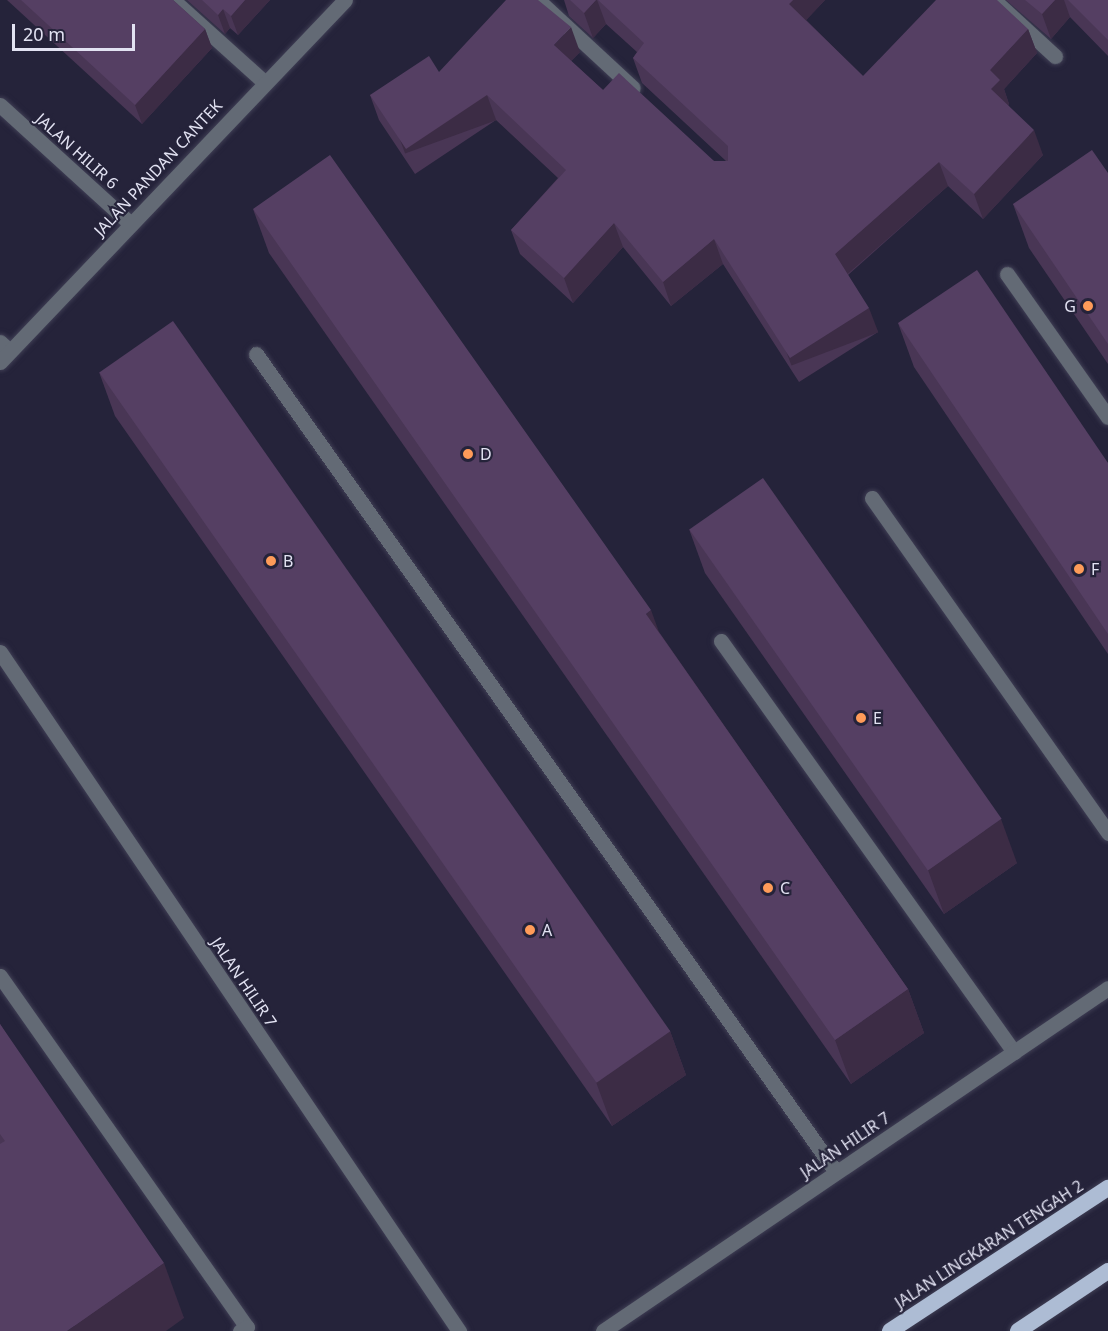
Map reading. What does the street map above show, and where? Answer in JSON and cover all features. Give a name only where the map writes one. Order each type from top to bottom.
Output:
[{"type":"highway","name":"JALAN LINGKARAN TENGAH 2","points":[[890,1331],[1108,1188]]},
{"type":"highway","points":[[1018,1331],[1108,1271]]},
{"type":"street","points":[[173,0],[264,82]]},
{"type":"street","name":"JALAN PANDAN CANTEK","points":[[3,352],[131,224],[264,82],[345,0]]},
{"type":"street","points":[[538,0],[643,97]]},
{"type":"street","points":[[994,0],[1054,57]]},
{"type":"street","name":"JALAN HILIR 6","points":[[0,105],[131,224]]},
{"type":"street","points":[[1007,274],[1108,417]]},
{"type":"street","points":[[256,354],[836,1173]]},
{"type":"street","points":[[872,498],[1108,833]]},
{"type":"street","points":[[721,640],[1014,1052]]},
{"type":"street","name":"JALAN HILIR 7","points":[[0,652],[459,1331]]},
{"type":"street","points":[[0,976],[247,1326],[240,1331]]},
{"type":"street","name":"JALAN HILIR 7","points":[[603,1331],[1108,988]]},
{"type":"building","points":[[21,0],[173,0],[205,29],[135,105]]},
{"type":"building","points":[[202,0],[245,0],[231,16],[223,9],[218,15]]},
{"type":"building","points":[[506,0],[538,0],[571,27],[554,45],[603,90],[619,73],[714,161],[728,161],[728,146],[633,58],[644,43],[598,0],[793,0],[789,4],[863,76],[936,0],[997,0],[1028,29],[990,70],[1000,80],[991,89],[1034,130],[974,194],[939,162],[835,254],[869,308],[790,358],[714,239],[663,282],[614,223],[564,278],[511,230],[566,170],[487,95],[406,149],[370,95],[429,56],[439,72]]},
{"type":"building","points":[[570,0],[596,0],[584,13]]},
{"type":"building","points":[[1025,0],[1055,0],[1042,14]]},
{"type":"building","points":[[1068,0],[1108,0],[1108,40]]},
{"type":"building","points":[[1092,150],[1108,173],[1108,344],[1013,204]]},
{"type":"building","points":[[330,155],[651,610],[646,614],[908,989],[835,1040],[253,209]]},
{"type":"building","name":"F","points":[[977,270],[1108,463],[1108,634],[898,323]]},
{"type":"building","points":[[173,321],[670,1031],[597,1083],[99,373]]},
{"type":"building","name":"E","points":[[763,478],[1002,819],[928,870],[689,530]]},
{"type":"building","points":[[0,1024],[164,1263],[67,1331],[0,1331],[0,1144],[5,1141],[0,1134]]},
{"type":"place","name":"G","points":[[1088,306]]},
{"type":"place","name":"D","points":[[468,454]]},
{"type":"place","name":"B","points":[[271,561]]},
{"type":"place","name":"F","points":[[1079,569]]},
{"type":"place","name":"E","points":[[861,718]]},
{"type":"place","name":"C","points":[[768,888]]},
{"type":"place","name":"A","points":[[530,930]]}]
